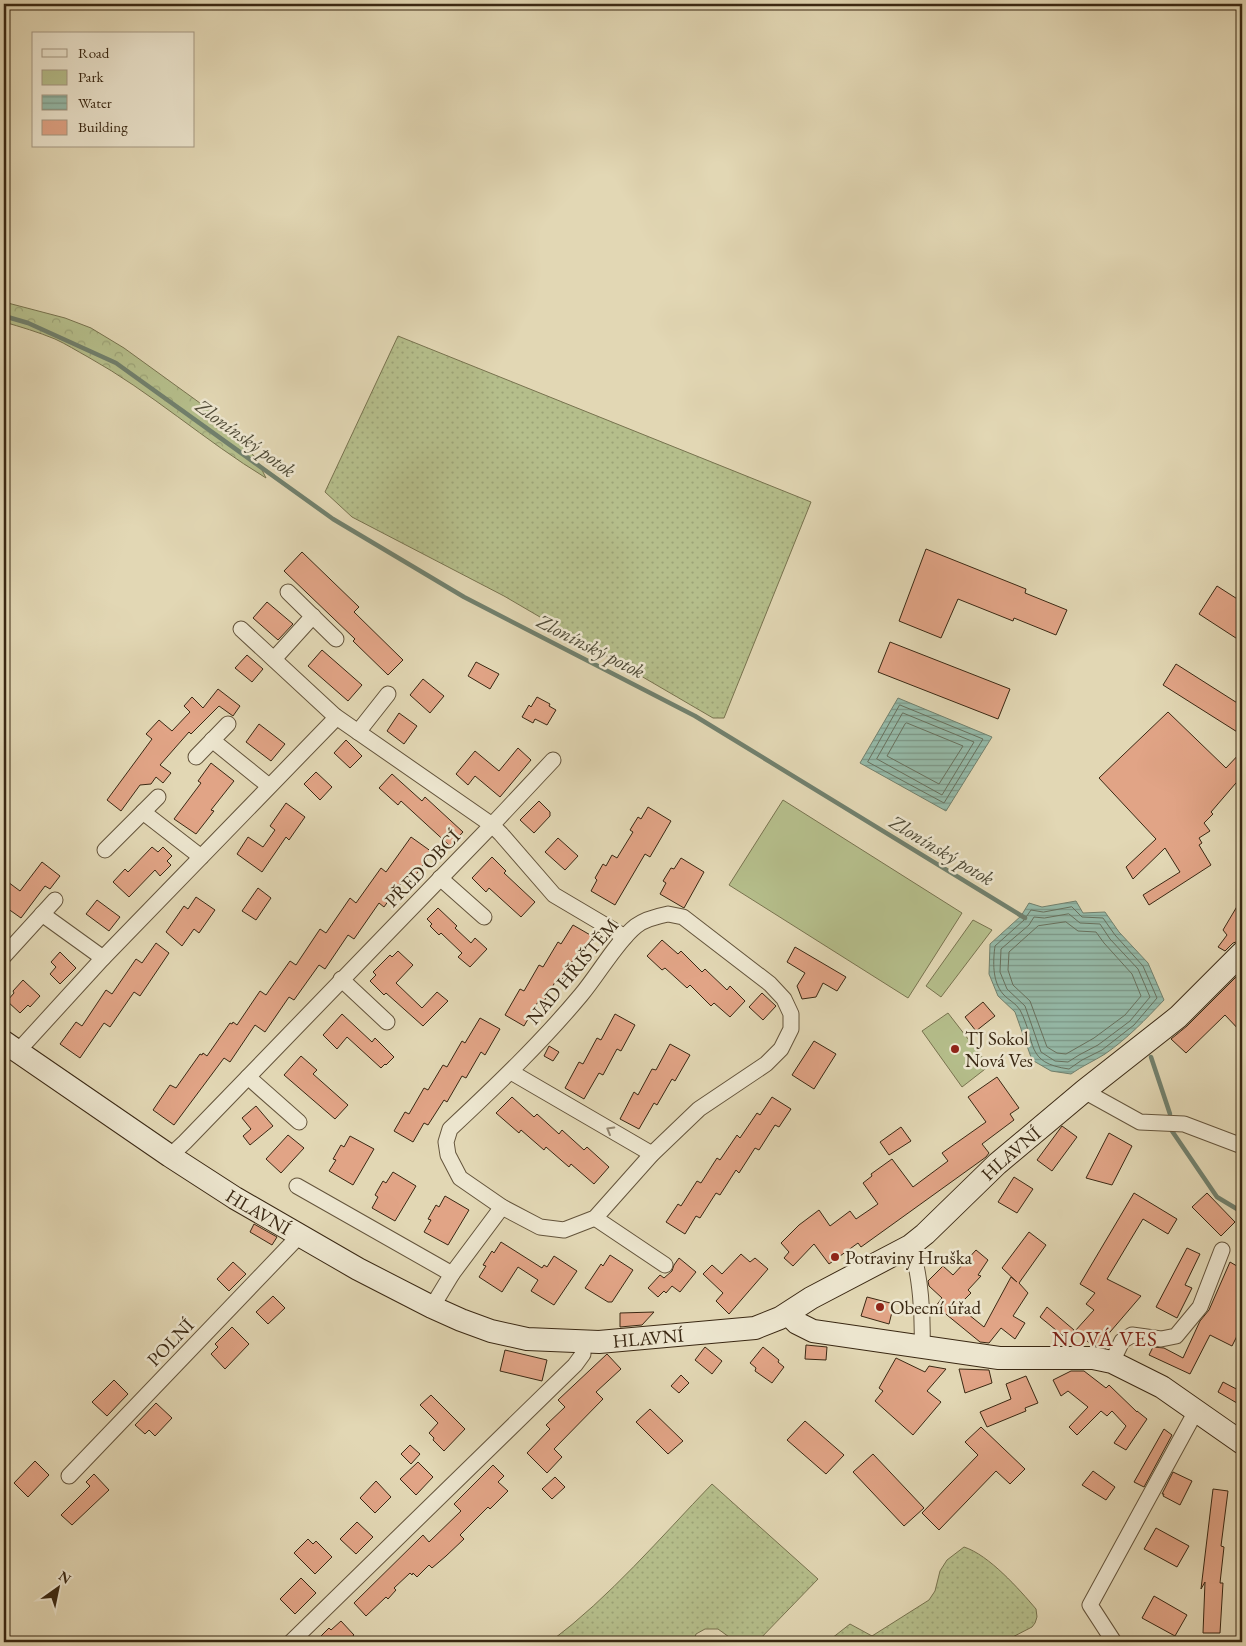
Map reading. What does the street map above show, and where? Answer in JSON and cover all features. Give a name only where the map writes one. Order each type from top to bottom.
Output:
[{"type":"street","points":[[288,592],[336,639]]},
{"type":"street","points":[[274,659],[312,616]]},
{"type":"street","name":"PŘED OBCÍ","points":[[170,1156],[492,825],[335,716],[241,629]]},
{"type":"street","points":[[358,732],[388,694]]},
{"type":"street","points":[[11,1046],[102,958],[336,718],[335,716]]},
{"type":"street","points":[[196,758],[228,724]]},
{"type":"street","points":[[212,740],[269,786]]},
{"type":"street","points":[[553,760],[492,825],[554,895],[625,938]]},
{"type":"street","points":[[105,850],[158,797]]},
{"type":"street","points":[[143,812],[201,857]]},
{"type":"street","points":[[440,878],[484,918]]},
{"type":"street","points":[[4,956],[55,900]]},
{"type":"street","points":[[42,914],[102,958]]},
{"type":"street","name":"NAD HŘIŠTĚM","points":[[668,914],[683,917],[770,984],[784,999],[791,1014],[791,1029],[781,1049],[766,1064],[699,1109],[652,1154],[595,1218],[564,1230],[540,1227],[502,1207],[460,1178],[448,1155],[446,1142],[450,1129],[511,1072],[582,994],[625,938],[637,925],[656,916],[668,914]]},
{"type":"street","name":"HLAVNÍ","points":[[11,1046],[170,1156],[236,1198],[358,1269],[432,1307],[491,1331],[527,1339],[599,1342],[755,1328],[769,1324],[811,1298],[910,1246],[925,1234],[997,1164],[1084,1091],[1178,1017],[1242,953]]},
{"type":"street","points":[[341,979],[387,1022]]},
{"type":"street","points":[[511,1072],[652,1154]]},
{"type":"street","points":[[248,1077],[299,1122]]},
{"type":"street","points":[[1084,1091],[1140,1122],[1184,1124],[1242,1146]]},
{"type":"street","points":[[297,1186],[452,1274]]},
{"type":"street","points":[[432,1307],[452,1274],[502,1207]]},
{"type":"street","points":[[595,1218],[665,1265]]},
{"type":"street","name":"POLNÍ","points":[[69,1476],[300,1235]]},
{"type":"street","points":[[910,1246],[914,1257],[921,1310],[922,1347]]},
{"type":"street","points":[[1112,1362],[1122,1340],[1132,1336],[1161,1339],[1176,1336],[1200,1307],[1222,1250]]},
{"type":"street","points":[[788,1314],[797,1323],[813,1331],[999,1358],[1094,1358],[1112,1362],[1162,1387],[1242,1443]]},
{"type":"street","points":[[291,1642],[576,1365],[582,1354],[583,1342]]},
{"type":"street","points":[[1114,1642],[1090,1604],[1196,1411]]},
{"type":"green space","points":[[4,302],[65,318],[91,328],[124,348],[211,411],[256,458],[266,478],[243,464],[134,385],[111,371],[55,339],[4,322]]},
{"type":"green space","points":[[398,336],[811,502],[724,718],[713,718],[504,596],[352,517],[325,492]]},
{"type":"green space","points":[[783,800],[962,913],[908,998],[729,885]]},
{"type":"green space","points":[[973,920],[992,930],[941,997],[926,986]]},
{"type":"green space","name":"TJ Sokol Nová Ves","points":[[948,1013],[989,1066],[962,1087],[922,1031]]},
{"type":"green space","points":[[712,1484],[818,1579],[757,1642],[736,1642],[718,1629],[705,1629],[696,1634],[693,1642],[550,1642],[572,1625],[614,1586]]},
{"type":"green space","points":[[964,1547],[974,1551],[993,1565],[1036,1609],[1037,1617],[1032,1627],[1003,1642],[827,1642],[850,1624],[872,1636],[929,1600],[935,1591],[940,1571],[947,1560]]},
{"type":"water","points":[[898,698],[992,737],[946,811],[860,763]]},
{"type":"water","points":[[1076,901],[1083,913],[1105,912],[1119,932],[1148,963],[1164,1000],[1113,1048],[1071,1074],[1051,1071],[1032,1060],[1015,1012],[998,996],[989,974],[990,944],[1021,916],[1029,903],[1042,907]]},
{"type":"building","points":[[926,549],[1026,589],[1025,593],[1067,610],[1056,635],[1014,618],[1013,621],[958,599],[941,638],[899,621]]},
{"type":"building","points":[[302,552],[359,607],[354,612],[403,660],[388,675],[353,641],[355,639],[284,571]]},
{"type":"building","points":[[1217,586],[1242,602],[1242,642],[1199,614]]},
{"type":"building","points":[[267,602],[293,624],[278,640],[253,618]]},
{"type":"building","points":[[890,642],[1010,689],[998,719],[878,672]]},
{"type":"building","points":[[322,650],[362,685],[348,701],[308,666]]},
{"type":"building","points":[[247,655],[263,669],[252,682],[235,668]]},
{"type":"building","points":[[476,662],[499,674],[490,689],[468,676]]},
{"type":"building","points":[[1176,664],[1242,706],[1242,735],[1163,685]]},
{"type":"building","points":[[423,679],[444,696],[430,713],[410,695]]},
{"type":"building","points":[[218,689],[240,706],[233,716],[219,706],[191,734],[189,732],[160,765],[171,773],[163,783],[156,777],[151,784],[140,785],[121,811],[107,800],[152,739],[146,734],[159,720],[172,731],[190,712],[184,706],[192,697],[203,708]]},
{"type":"building","points":[[537,697],[550,704],[549,706],[556,710],[547,725],[535,719],[533,723],[522,717],[529,705],[531,707]]},
{"type":"building","points":[[1168,712],[1226,768],[1242,751],[1242,776],[1204,823],[1210,831],[1199,838],[1202,843],[1199,845],[1211,865],[1149,905],[1143,895],[1180,872],[1165,848],[1133,879],[1126,867],[1156,839],[1099,778]]},
{"type":"building","points":[[399,713],[417,726],[404,744],[387,731]]},
{"type":"building","points":[[259,724],[285,744],[271,761],[246,742]]},
{"type":"building","points":[[346,740],[362,756],[350,768],[334,753]]},
{"type":"building","points":[[518,748],[531,760],[500,797],[475,776],[468,785],[456,774],[475,751],[499,771]]},
{"type":"building","points":[[211,763],[234,781],[211,810],[214,811],[196,834],[174,819],[201,783],[198,781]]},
{"type":"building","points":[[316,772],[332,787],[320,800],[304,784]]},
{"type":"building","points":[[392,774],[422,801],[425,797],[463,832],[450,846],[401,801],[398,805],[379,788]]},
{"type":"building","points":[[539,801],[550,812],[550,816],[534,833],[520,820]]},
{"type":"building","points":[[286,803],[305,817],[289,840],[286,837],[262,872],[237,854],[248,837],[263,847],[275,830],[270,826]]},
{"type":"building","points":[[648,807],[671,821],[650,857],[645,854],[615,905],[591,891],[597,880],[595,878],[603,864],[606,866],[612,855],[617,858],[633,832],[630,830],[638,817],[641,819]]},
{"type":"building","points":[[411,837],[432,852],[415,876],[409,872],[384,907],[379,903],[354,939],[348,935],[325,969],[319,965],[294,1000],[289,997],[265,1032],[255,1025],[230,1062],[224,1058],[174,1125],[153,1110],[170,1085],[176,1088],[200,1054],[202,1055],[203,1053],[207,1056],[230,1023],[232,1024],[233,1022],[237,1025],[260,991],[266,995],[290,961],[296,965],[320,929],[326,933],[350,898],[356,903],[381,868],[386,872]]},
{"type":"building","points":[[558,838],[578,856],[565,870],[545,852]]},
{"type":"building","points":[[152,847],[158,852],[163,847],[172,856],[167,861],[171,865],[160,876],[155,870],[129,897],[113,882],[125,869],[128,872]]},
{"type":"building","points":[[492,857],[506,871],[504,873],[535,902],[521,917],[489,888],[486,892],[472,878]]},
{"type":"building","points":[[681,858],[704,872],[684,908],[660,894],[666,883],[663,881],[671,868],[674,869]]},
{"type":"building","points":[[42,862],[60,876],[50,889],[45,886],[21,918],[4,906],[4,879],[20,891]]},
{"type":"building","points":[[258,888],[271,898],[256,920],[242,911]]},
{"type":"building","points":[[196,897],[215,910],[199,933],[194,929],[182,946],[166,932],[184,906],[188,909]]},
{"type":"building","points":[[1242,898],[1242,940],[1233,943],[1225,951],[1218,947],[1227,935],[1223,930]]},
{"type":"building","points":[[97,900],[120,917],[109,931],[86,914]]},
{"type":"building","points":[[438,908],[471,943],[475,938],[487,949],[470,967],[458,957],[462,953],[441,933],[439,935],[430,926],[432,924],[427,919]]},
{"type":"building","points":[[573,925],[592,936],[581,955],[577,953],[562,979],[558,977],[543,1003],[539,1000],[524,1026],[505,1015],[520,989],[524,991],[539,965],[543,967],[558,942],[561,944]]},
{"type":"building","points":[[662,940],[678,954],[681,951],[702,972],[705,969],[727,990],[730,986],[745,1001],[730,1017],[714,1003],[711,1006],[690,985],[687,988],[665,968],[662,970],[647,956]]},
{"type":"building","points":[[156,943],[169,953],[140,996],[134,992],[110,1027],[104,1023],[80,1058],[60,1044],[76,1022],[82,1026],[106,990],[112,994],[136,959],[142,963]]},
{"type":"building","points":[[795,947],[846,977],[837,991],[823,983],[816,997],[802,999],[797,986],[805,973],[787,962]]},
{"type":"building","points":[[398,951],[413,965],[396,983],[422,1008],[437,992],[448,1001],[423,1026],[386,993],[384,995],[370,981],[376,975],[373,972],[390,955],[392,957]]},
{"type":"building","points":[[60,952],[76,968],[60,984],[50,974],[56,967],[51,962]]},
{"type":"building","points":[[1242,971],[1242,1033],[1225,1015],[1186,1053],[1171,1039],[1187,1026]]},
{"type":"building","points":[[23,980],[40,996],[30,1007],[28,1005],[20,1013],[7,1001]]},
{"type":"building","points":[[762,993],[776,1006],[763,1020],[749,1007]]},
{"type":"building","points":[[983,1002],[995,1016],[976,1031],[965,1017]]},
{"type":"building","points":[[342,1014],[372,1042],[375,1038],[394,1057],[381,1068],[347,1037],[337,1049],[323,1035]]},
{"type":"building","points":[[615,1014],[635,1025],[621,1051],[617,1049],[603,1075],[599,1073],[584,1099],[565,1088],[579,1062],[583,1064],[597,1038],[601,1040]]},
{"type":"building","points":[[480,1018],[500,1029],[485,1055],[481,1052],[466,1078],[462,1076],[447,1102],[444,1100],[428,1125],[424,1123],[413,1142],[394,1131],[405,1112],[409,1114],[424,1088],[428,1090],[443,1065],[447,1067],[462,1041],[465,1043]]},
{"type":"building","points":[[814,1041],[836,1054],[814,1089],[792,1075]]},
{"type":"building","points":[[670,1044],[690,1055],[675,1081],[672,1079],[657,1105],[654,1103],[639,1129],[620,1119],[634,1092],[638,1095],[652,1069],[656,1070]]},
{"type":"building","points":[[549,1046],[559,1052],[553,1061],[544,1056]]},
{"type":"building","points":[[301,1056],[317,1070],[313,1074],[348,1105],[335,1119],[284,1075]]},
{"type":"building","points":[[997,1077],[1019,1108],[1010,1114],[1014,1120],[982,1144],[989,1153],[986,1157],[861,1247],[858,1243],[829,1264],[814,1244],[793,1266],[784,1258],[789,1252],[781,1243],[799,1225],[819,1210],[830,1226],[850,1211],[856,1219],[878,1204],[863,1183],[872,1176],[871,1174],[892,1159],[913,1187],[948,1161],[942,1153],[986,1122],[968,1097]]},
{"type":"building","points":[[512,1097],[534,1117],[537,1114],[559,1134],[562,1130],[584,1150],[587,1147],[609,1167],[594,1184],[571,1164],[569,1167],[546,1147],[544,1150],[521,1130],[519,1133],[496,1113]]},
{"type":"building","points":[[772,1097],[791,1109],[779,1127],[775,1125],[759,1150],[755,1148],[739,1173],[736,1170],[720,1195],[716,1193],[700,1218],[696,1216],[685,1234],[666,1222],[678,1204],[681,1206],[697,1181],[701,1183],[717,1158],[720,1160],[737,1135],[740,1138],[757,1113],[760,1115]]},
{"type":"building","points":[[256,1106],[273,1126],[250,1145],[243,1136],[251,1129],[242,1118]]},
{"type":"building","points":[[1062,1126],[1077,1137],[1052,1171],[1037,1160]]},
{"type":"building","points":[[901,1127],[911,1141],[889,1155],[880,1142]]},
{"type":"building","points":[[1109,1133],[1132,1146],[1112,1185],[1086,1178]]},
{"type":"building","points":[[288,1135],[304,1148],[281,1173],[266,1159]]},
{"type":"building","points":[[350,1136],[374,1149],[353,1185],[329,1171],[336,1160],[333,1159],[341,1145],[344,1147]]},
{"type":"building","points":[[393,1172],[416,1186],[395,1221],[372,1208],[378,1197],[375,1195],[383,1181],[386,1183]]},
{"type":"building","points":[[1014,1177],[1033,1189],[1017,1213],[998,1202]]},
{"type":"building","points":[[1134,1193],[1177,1219],[1168,1234],[1143,1219],[1107,1279],[1141,1296],[1098,1346],[1092,1345],[1075,1331],[1094,1310],[1086,1304],[1095,1293],[1080,1284]]},
{"type":"building","points":[[1207,1193],[1235,1222],[1221,1236],[1192,1207]]},
{"type":"building","points":[[445,1196],[469,1210],[448,1245],[424,1232],[431,1220],[428,1219],[436,1205],[439,1207]]},
{"type":"building","points":[[254,1224],[277,1237],[272,1245],[250,1232]]},
{"type":"building","points":[[1029,1232],[1046,1245],[1019,1283],[1028,1293],[1013,1316],[1025,1323],[1015,1339],[1001,1328],[989,1343],[980,1342],[936,1306],[942,1298],[929,1286],[928,1281],[943,1266],[953,1275],[976,1250],[988,1260],[978,1275],[981,1276],[968,1290],[971,1293],[958,1306],[984,1327],[1011,1277],[1017,1282],[1002,1268]]},
{"type":"building","points":[[501,1242],[542,1268],[544,1265],[547,1267],[554,1256],[577,1271],[554,1305],[531,1291],[538,1280],[518,1267],[502,1292],[479,1277],[486,1266],[483,1265],[492,1251],[494,1253]]},
{"type":"building","points":[[1187,1248],[1200,1254],[1185,1285],[1192,1288],[1177,1318],[1156,1307]]},
{"type":"building","points":[[741,1254],[750,1262],[755,1258],[768,1269],[729,1314],[716,1301],[723,1293],[703,1274],[712,1265],[722,1274]]},
{"type":"building","points":[[610,1255],[633,1270],[612,1302],[608,1302],[585,1288],[601,1264],[603,1266]]},
{"type":"building","points":[[679,1258],[696,1272],[680,1292],[672,1286],[666,1293],[664,1291],[658,1297],[648,1288],[660,1275],[664,1278],[672,1271]]},
{"type":"building","points":[[233,1262],[246,1274],[229,1291],[217,1279]]},
{"type":"building","points":[[1230,1262],[1242,1269],[1242,1326],[1232,1346],[1210,1335],[1190,1374],[1149,1355],[1153,1347],[1164,1348],[1183,1358],[1200,1321],[1209,1310]]},
{"type":"building","points":[[273,1296],[285,1308],[268,1324],[256,1312]]},
{"type":"building","points":[[867,1297],[894,1304],[889,1324],[861,1316]]},
{"type":"building","points":[[1047,1307],[1074,1330],[1067,1339],[1040,1317]]},
{"type":"building","points":[[654,1312],[642,1325],[620,1327],[620,1313]]},
{"type":"building","points":[[232,1327],[249,1344],[225,1369],[211,1354],[218,1347],[215,1344]]},
{"type":"building","points":[[806,1345],[827,1347],[826,1360],[805,1359]]},
{"type":"building","points":[[705,1347],[722,1361],[712,1374],[695,1360]]},
{"type":"building","points":[[763,1347],[779,1360],[778,1362],[784,1367],[772,1383],[755,1371],[756,1368],[750,1363]]},
{"type":"building","points":[[505,1350],[547,1360],[542,1381],[500,1371]]},
{"type":"building","points":[[607,1354],[621,1369],[596,1392],[603,1399],[554,1449],[562,1457],[547,1473],[527,1453],[550,1429],[546,1425],[565,1407],[558,1400]]},
{"type":"building","points":[[896,1358],[925,1372],[929,1366],[946,1369],[927,1391],[941,1402],[913,1435],[875,1401],[883,1391],[879,1388]]},
{"type":"building","points":[[959,1369],[989,1370],[992,1383],[965,1393]]},
{"type":"building","points":[[1071,1371],[1084,1371],[1106,1388],[1109,1385],[1147,1419],[1126,1450],[1114,1443],[1126,1426],[1112,1411],[1107,1416],[1101,1411],[1077,1435],[1069,1427],[1088,1407],[1068,1391],[1061,1396],[1053,1380]]},
{"type":"building","points":[[681,1375],[689,1383],[679,1393],[671,1386]]},
{"type":"building","points":[[1026,1376],[1038,1403],[1025,1408],[1026,1411],[987,1427],[980,1412],[1011,1399],[1006,1384]]},
{"type":"building","points":[[114,1380],[128,1394],[107,1416],[92,1402]]},
{"type":"building","points":[[1223,1382],[1242,1392],[1242,1406],[1218,1392]]},
{"type":"building","points":[[431,1395],[465,1429],[444,1451],[429,1433],[438,1423],[420,1405]]},
{"type":"building","points":[[156,1403],[172,1418],[155,1436],[149,1430],[145,1434],[135,1425]]},
{"type":"building","points":[[650,1409],[683,1441],[668,1454],[636,1422]]},
{"type":"building","points":[[805,1421],[844,1455],[826,1474],[787,1440]]},
{"type":"building","points":[[981,1427],[1025,1469],[1010,1484],[996,1471],[939,1530],[922,1513],[978,1455],[965,1442]]},
{"type":"building","points":[[1164,1429],[1172,1435],[1144,1487],[1134,1482]]},
{"type":"building","points":[[410,1445],[420,1454],[411,1464],[401,1454]]},
{"type":"building","points":[[873,1454],[924,1508],[904,1526],[853,1472]]},
{"type":"building","points":[[35,1461],[49,1475],[28,1497],[14,1483]]},
{"type":"building","points":[[418,1462],[433,1477],[416,1495],[400,1479]]},
{"type":"building","points":[[493,1465],[504,1476],[498,1482],[508,1491],[490,1509],[488,1507],[460,1535],[464,1539],[446,1556],[432,1568],[429,1565],[417,1577],[410,1573],[394,1588],[396,1590],[388,1599],[386,1597],[366,1616],[354,1603],[423,1535],[429,1542],[461,1511],[454,1504]]},
{"type":"building","points":[[1093,1471],[1115,1487],[1106,1500],[1082,1485]]},
{"type":"building","points":[[1173,1472],[1192,1481],[1180,1505],[1162,1494]]},
{"type":"building","points":[[94,1474],[109,1490],[72,1525],[61,1515],[90,1486],[86,1482]]},
{"type":"building","points":[[555,1477],[565,1487],[552,1499],[542,1489]]},
{"type":"building","points":[[376,1481],[391,1497],[375,1513],[360,1498]]},
{"type":"building","points":[[1213,1489],[1228,1491],[1221,1546],[1224,1547],[1220,1583],[1223,1583],[1220,1633],[1203,1633],[1205,1582],[1201,1589]]},
{"type":"building","points":[[357,1522],[373,1537],[356,1554],[340,1539]]},
{"type":"building","points":[[1156,1528],[1189,1546],[1177,1567],[1144,1549]]},
{"type":"building","points":[[308,1539],[313,1544],[316,1541],[332,1557],[315,1574],[294,1553]]},
{"type":"building","points":[[301,1578],[316,1593],[295,1614],[280,1599]]},
{"type":"building","points":[[1154,1596],[1187,1615],[1175,1636],[1142,1618]]},
{"type":"building","points":[[341,1621],[354,1635],[346,1642],[315,1642],[329,1628],[331,1630]]},
{"type":"waterway","name":"Zlonínský potok","points":[[4,316],[28,323],[116,363],[333,519],[464,597],[695,716],[1025,918]]},
{"type":"waterway","name":"Zlonínský potok","points":[[1151,1057],[1170,1114]]},
{"type":"waterway","name":"Zlonínský potok","points":[[1172,1131],[1217,1197],[1242,1212]]},
{"type":"place","name":"TJ Sokol Nová Ves","points":[[955,1049]]},
{"type":"place","name":"Potraviny Hruška","points":[[835,1257]]},
{"type":"place","name":"Obecní úřad","points":[[880,1307]]},
{"type":"district","name":"NOVÁ VES","points":[[1105,1339]]}]
